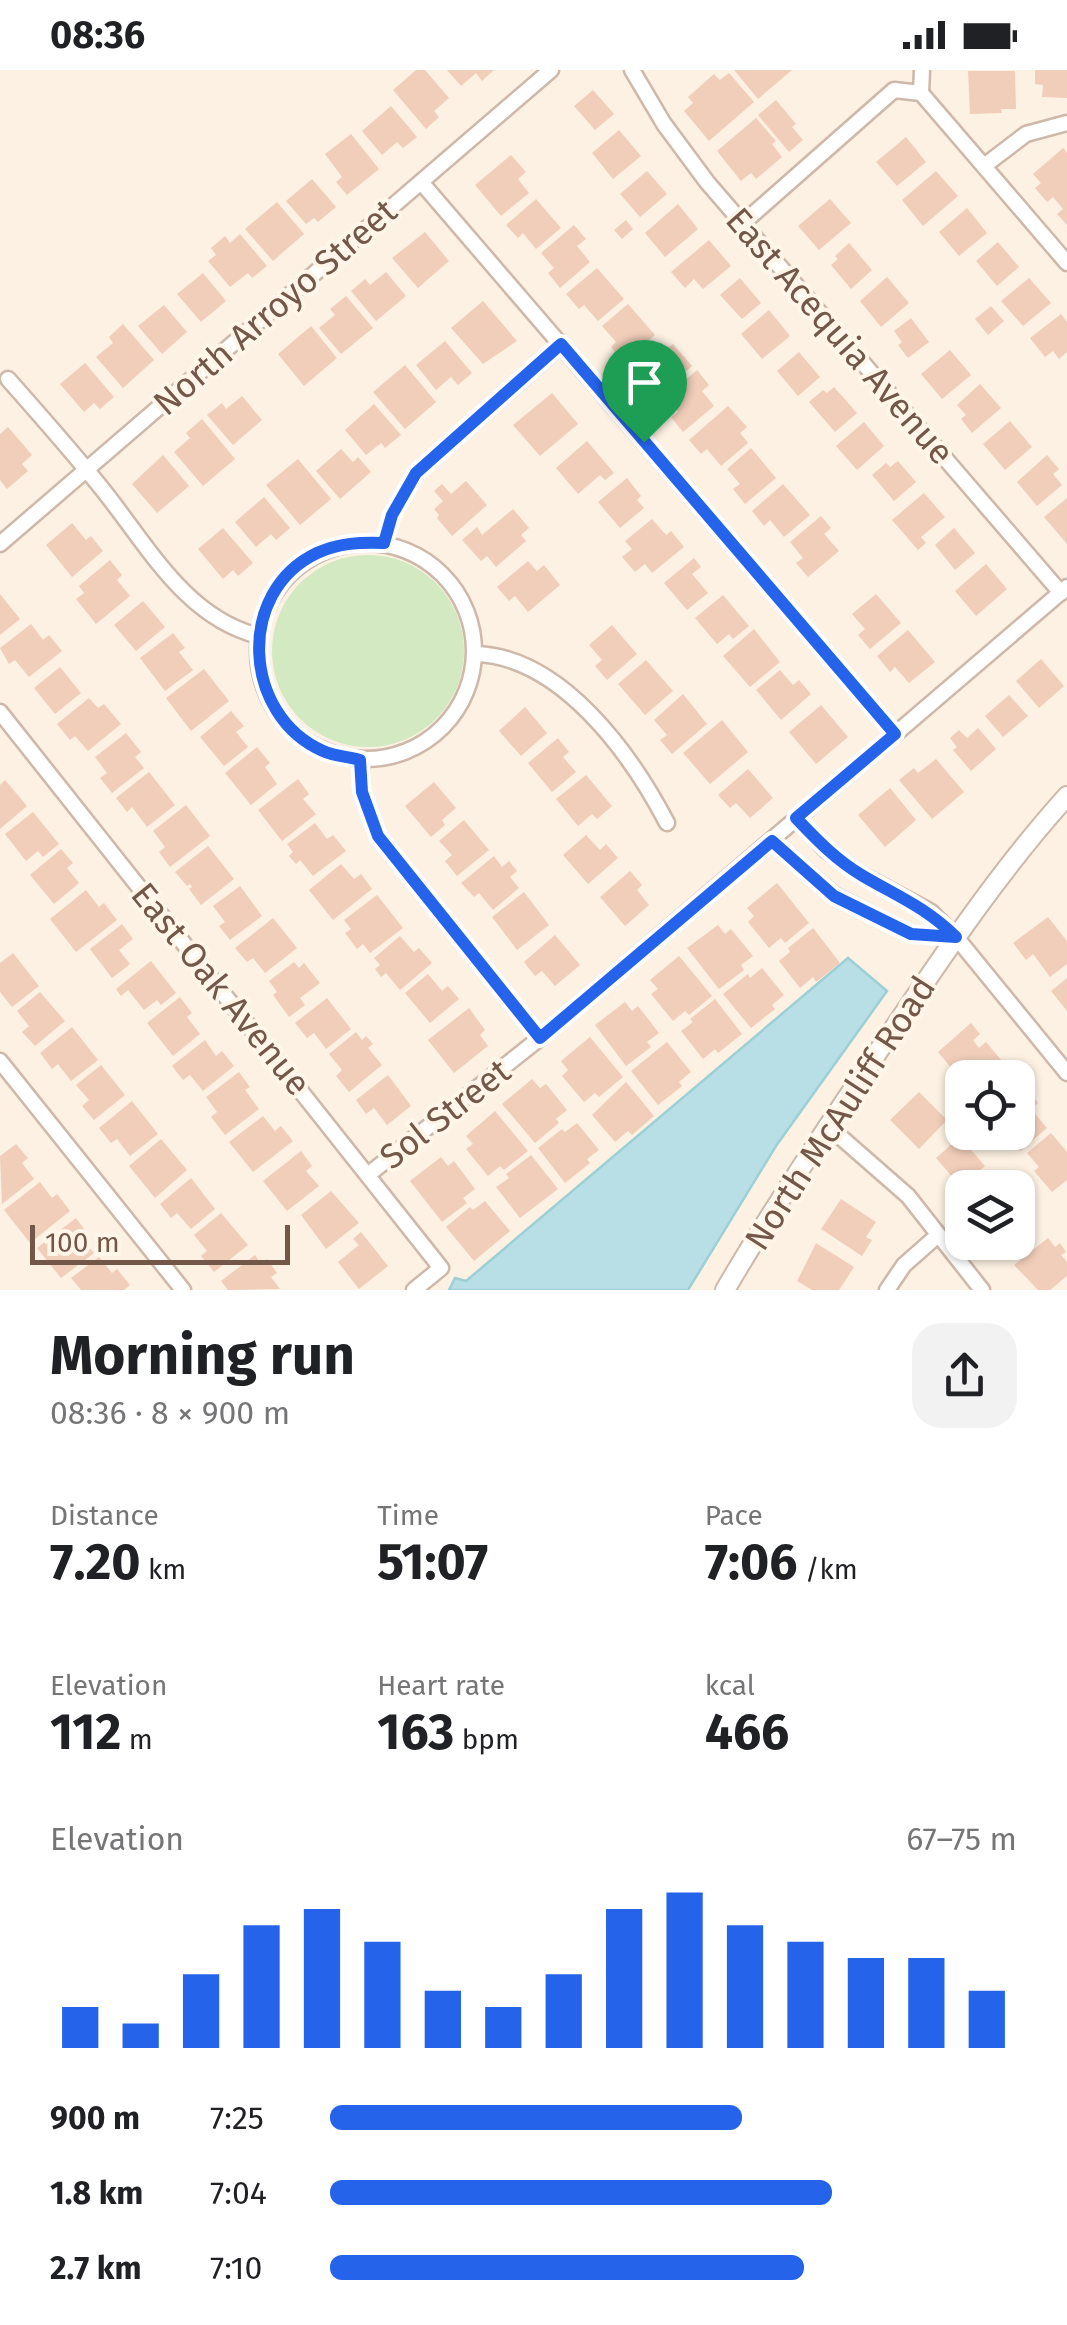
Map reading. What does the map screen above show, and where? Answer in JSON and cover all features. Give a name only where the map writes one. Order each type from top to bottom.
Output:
[{"type":"street","name":"North Arroyo Street","points":[[0,544],[551,70]]},
{"type":"street","name":"East Acequia Avenue","points":[[632,70],[679,146],[742,223],[1064,590]]},
{"type":"street","points":[[894,70],[907,91],[984,166],[1067,263]]},
{"type":"street","points":[[742,223],[907,91],[922,70]]},
{"type":"street","points":[[984,166],[1026,134],[1067,122]]},
{"type":"street","points":[[421,182],[895,734]]},
{"type":"street","points":[[384,543],[392,515],[416,473],[561,344]]},
{"type":"street","points":[[8,379],[192,600],[226,626],[259,636]]},
{"type":"street","points":[[348,543],[384,543],[413,552],[439,570],[459,594],[472,623],[475,654],[469,689],[451,720],[425,743],[392,757],[360,760],[323,751],[294,733],[272,706],[259,674],[259,636],[267,605],[286,576],[314,554],[348,543]]},
{"type":"street","name":"Sol Street","points":[[369,1174],[540,1038],[1064,590]]},
{"type":"street","points":[[475,654],[513,658],[560,686],[641,776],[667,824]]},
{"type":"street","name":"East Oak Avenue","points":[[0,712],[440,1268],[414,1290]]},
{"type":"street","points":[[360,760],[362,792],[378,836],[540,1038]]},
{"type":"street","name":"North McAuliff Road","points":[[725,1290],[828,1126],[956,937],[1034,833],[1067,796]]},
{"type":"street","points":[[796,818],[826,850],[860,874],[931,912],[1067,1073]]},
{"type":"street","points":[[772,841],[834,896],[911,934],[956,937]]},
{"type":"street","points":[[0,1061],[182,1290]]},
{"type":"street","points":[[828,1126],[908,1196],[982,1290]]},
{"type":"street","points":[[887,1290],[904,1265],[938,1235]]},
{"type":"green space","points":[[368,555],[405,562],[436,583],[457,614],[464,651],[457,688],[436,719],[405,740],[368,747],[331,740],[300,719],[279,688],[272,651],[279,614],[300,583],[331,562]]},
{"type":"water","points":[[848,958],[887,991],[776,1146],[688,1290],[449,1290],[455,1278],[466,1281]]},
{"type":"building","points":[[416,70],[425,70],[449,98],[434,111],[439,117],[426,129],[393,90]]},
{"type":"building","points":[[447,70],[494,70],[482,81],[476,73],[461,86]]},
{"type":"building","points":[[734,70],[792,70],[758,99]]},
{"type":"building","points":[[1035,70],[1067,70],[1067,98],[1042,97],[1043,85],[1035,84]]},
{"type":"building","points":[[968,71],[1015,71],[1016,109],[970,114]]},
{"type":"building","points":[[729,73],[754,102],[709,141],[684,111],[693,103],[688,97],[714,74],[720,80]]},
{"type":"building","points":[[593,90],[614,114],[595,130],[574,106]]},
{"type":"building","points":[[776,100],[796,124],[792,127],[803,140],[789,152],[758,115]]},
{"type":"building","points":[[391,106],[417,137],[403,148],[397,142],[382,155],[362,131]]},
{"type":"building","points":[[756,118],[776,141],[772,144],[782,157],[756,179],[751,173],[741,181],[717,151]]},
{"type":"building","points":[[619,130],[641,156],[613,179],[592,153]]},
{"type":"building","points":[[351,134],[379,169],[347,195],[336,182],[342,177],[325,154]]},
{"type":"building","points":[[906,137],[926,162],[897,186],[876,162]]},
{"type":"building","points":[[1063,148],[1067,153],[1067,225],[1057,214],[1063,209],[1053,197],[1047,202],[1035,188],[1041,183],[1033,174]]},
{"type":"building","points":[[511,155],[526,172],[518,179],[529,193],[501,216],[475,185]]},
{"type":"building","points":[[647,171],[667,194],[640,217],[620,194]]},
{"type":"building","points":[[936,171],[958,196],[923,226],[902,200]]},
{"type":"building","points":[[312,179],[336,207],[318,222],[314,218],[306,224],[286,201]]},
{"type":"building","points":[[536,199],[561,228],[536,249],[523,233],[518,238],[506,225]]},
{"type":"building","points":[[830,199],[851,223],[819,250],[798,226]]},
{"type":"building","points":[[277,202],[304,234],[273,261],[245,229]]},
{"type":"building","points":[[678,204],[698,229],[665,257],[645,233]]},
{"type":"building","points":[[967,208],[987,233],[959,256],[939,232]]},
{"type":"building","points":[[626,220],[633,229],[622,239],[614,230]]},
{"type":"building","points":[[574,225],[586,239],[577,246],[590,262],[560,288],[548,273],[554,268],[541,253]]},
{"type":"building","points":[[425,232],[449,261],[418,288],[392,258]]},
{"type":"building","points":[[240,234],[267,266],[252,278],[248,273],[230,287],[208,261],[216,255],[211,248],[225,236],[230,243]]},
{"type":"building","points":[[709,240],[731,266],[703,289],[694,279],[685,288],[671,272]]},
{"type":"building","points":[[998,242],[1019,267],[997,286],[976,261]]},
{"type":"building","points":[[849,243],[872,270],[851,289],[831,265]]},
{"type":"building","points":[[597,268],[624,299],[598,321],[584,305],[579,309],[566,294]]},
{"type":"building","points":[[386,272],[406,296],[376,321],[351,291],[365,279],[370,285]]},
{"type":"building","points":[[203,273],[226,301],[201,322],[177,294]]},
{"type":"building","points":[[887,277],[909,303],[881,327],[860,301]]},
{"type":"building","points":[[740,278],[761,303],[742,319],[720,295]]},
{"type":"building","points":[[1029,278],[1051,303],[1023,326],[1001,301]]},
{"type":"building","points":[[346,296],[373,328],[341,354],[319,328],[335,315],[330,309]]},
{"type":"building","points":[[483,301],[517,341],[483,364],[451,328]]},
{"type":"building","points":[[628,304],[655,335],[623,362],[611,347],[616,342],[602,326]]},
{"type":"building","points":[[164,305],[187,332],[162,354],[138,326]]},
{"type":"building","points":[[991,306],[1004,321],[988,335],[975,319]]},
{"type":"building","points":[[769,310],[790,336],[762,359],[741,334]]},
{"type":"building","points":[[1061,314],[1067,322],[1067,352],[1059,359],[1053,351],[1045,357],[1030,338]]},
{"type":"building","points":[[911,318],[929,342],[908,358],[894,331]]},
{"type":"building","points":[[123,324],[154,360],[123,388],[96,357],[113,343],[109,337]]},
{"type":"building","points":[[311,326],[337,358],[304,386],[278,354]]},
{"type":"building","points":[[445,341],[472,373],[458,385],[451,377],[436,390],[416,365]]},
{"type":"building","points":[[661,343],[666,349],[673,344],[692,366],[661,392],[648,377],[642,383],[630,369]]},
{"type":"building","points":[[950,350],[971,375],[942,399],[921,374]]},
{"type":"building","points":[[799,352],[820,377],[798,396],[777,371]]},
{"type":"building","points":[[85,363],[114,397],[100,409],[94,403],[84,412],[60,384]]},
{"type":"building","points":[[405,365],[436,402],[405,429],[373,392]]},
{"type":"building","points":[[697,370],[709,385],[702,391],[714,406],[683,432],[671,417],[678,412],[665,397]]},
{"type":"building","points":[[980,384],[1001,408],[972,433],[961,419],[966,415],[957,405]]},
{"type":"building","points":[[834,387],[857,413],[835,432],[809,402],[823,390],[827,393]]},
{"type":"building","points":[[552,393],[578,424],[540,456],[513,425]]},
{"type":"building","points":[[242,396],[262,420],[233,445],[207,415],[222,403],[226,409]]},
{"type":"building","points":[[374,404],[401,435],[385,448],[381,443],[366,455],[345,430]]},
{"type":"building","points":[[728,406],[747,427],[740,433],[748,443],[721,466],[707,449],[701,454],[689,440]]},
{"type":"building","points":[[202,419],[235,459],[203,486],[174,452],[190,438],[186,433]]},
{"type":"building","points":[[1010,421],[1032,447],[1005,470],[983,444]]},
{"type":"building","points":[[864,422],[884,446],[857,470],[836,446]]},
{"type":"building","points":[[8,427],[32,455],[22,464],[28,471],[7,489],[0,480],[0,434]]},
{"type":"building","points":[[587,441],[614,473],[605,480],[600,475],[578,494],[556,468]]},
{"type":"building","points":[[751,448],[776,478],[745,504],[733,489],[740,484],[727,469]]},
{"type":"building","points":[[341,449],[353,462],[358,457],[371,472],[340,499],[316,471]]},
{"type":"building","points":[[163,455],[189,486],[157,513],[132,484]]},
{"type":"building","points":[[1047,455],[1059,469],[1053,474],[1062,485],[1037,506],[1017,482]]},
{"type":"building","points":[[298,459],[331,499],[300,525],[266,485]]},
{"type":"building","points":[[898,461],[916,482],[894,501],[872,475],[886,463],[890,467]]},
{"type":"building","points":[[627,478],[641,496],[637,500],[644,508],[620,528],[598,502]]},
{"type":"building","points":[[466,481],[487,505],[452,536],[437,518],[434,509],[443,501],[434,491],[442,484],[451,494]]},
{"type":"building","points":[[783,484],[810,515],[784,537],[770,520],[764,526],[752,511]]},
{"type":"building","points":[[924,493],[945,517],[921,537],[926,543],[918,550],[892,520]]},
{"type":"building","points":[[264,497],[290,528],[276,540],[271,534],[256,547],[235,522]]},
{"type":"building","points":[[1067,498],[1067,544],[1044,517]]},
{"type":"building","points":[[513,509],[529,528],[521,535],[526,541],[496,567],[487,556],[481,561],[462,540],[477,527],[482,535]]},
{"type":"building","points":[[821,516],[831,528],[824,534],[839,551],[808,577],[796,563],[803,558],[790,542]]},
{"type":"building","points":[[652,519],[666,535],[671,531],[684,547],[652,573],[645,564],[635,572],[622,557],[632,549],[625,541]]},
{"type":"building","points":[[72,523],[86,540],[91,536],[103,551],[72,577],[46,545]]},
{"type":"building","points":[[223,528],[253,563],[238,576],[233,570],[223,579],[198,549]]},
{"type":"building","points":[[954,528],[975,553],[955,570],[935,545]]},
{"type":"building","points":[[694,558],[701,567],[692,574],[708,593],[687,610],[664,583]]},
{"type":"building","points":[[110,560],[122,575],[117,580],[130,596],[96,624],[76,599],[84,593],[79,586]]},
{"type":"building","points":[[528,561],[537,571],[544,565],[560,585],[528,612],[515,596],[509,601],[497,587]]},
{"type":"building","points":[[986,564],[1007,589],[976,616],[955,591]]},
{"type":"building","points":[[0,594],[20,619],[0,635]]},
{"type":"building","points":[[876,594],[901,623],[870,649],[858,635],[865,629],[852,614]]},
{"type":"building","points":[[723,595],[749,626],[733,639],[729,634],[717,644],[695,618]]},
{"type":"building","points":[[143,601],[165,627],[136,651],[114,625]]},
{"type":"building","points":[[31,624],[43,640],[49,635],[62,651],[29,677],[15,660],[9,664],[0,648]]},
{"type":"building","points":[[612,625],[637,654],[607,680],[595,666],[602,660],[589,645]]},
{"type":"building","points":[[754,629],[780,662],[750,687],[723,656]]},
{"type":"building","points":[[908,630],[935,662],[909,683],[895,667],[890,672],[877,656]]},
{"type":"building","points":[[173,633],[185,648],[179,652],[193,670],[165,691],[140,658]]},
{"type":"building","points":[[1041,659],[1064,686],[1039,708],[1016,681]]},
{"type":"building","points":[[646,660],[673,691],[645,715],[618,684]]},
{"type":"building","points":[[60,667],[81,693],[55,714],[34,688]]},
{"type":"building","points":[[204,669],[229,701],[191,731],[166,698]]},
{"type":"building","points":[[780,670],[793,685],[799,680],[811,694],[781,720],[756,690]]},
{"type":"building","points":[[683,694],[707,724],[672,754],[660,740],[667,735],[654,720]]},
{"type":"building","points":[[1009,695],[1028,716],[1003,737],[985,716]]},
{"type":"building","points":[[89,698],[98,708],[104,704],[121,724],[88,751],[75,736],[70,740],[57,724]]},
{"type":"building","points":[[821,705],[848,737],[816,764],[789,732]]},
{"type":"building","points":[[525,707],[547,733],[521,756],[499,731]]},
{"type":"building","points":[[231,711],[244,726],[236,732],[248,747],[224,766],[200,737]]},
{"type":"building","points":[[722,720],[748,752],[710,784],[683,753]]},
{"type":"building","points":[[978,728],[996,749],[971,771],[953,750],[957,747],[950,738],[959,730],[967,738]]},
{"type":"building","points":[[126,733],[141,752],[135,757],[144,768],[112,793],[100,778],[107,773],[95,757]]},
{"type":"building","points":[[558,738],[569,752],[563,757],[576,772],[552,792],[528,763]]},
{"type":"building","points":[[257,747],[270,763],[265,767],[277,784],[251,805],[225,773]]},
{"type":"building","points":[[936,759],[964,792],[932,819],[899,780],[914,768],[918,773]]},
{"type":"building","points":[[748,769],[773,798],[750,818],[736,803],[730,808],[718,795]]},
{"type":"building","points":[[149,772],[175,805],[147,827],[132,807],[127,812],[116,798]]},
{"type":"building","points":[[586,775],[612,806],[597,819],[592,814],[578,826],[556,799]]},
{"type":"building","points":[[298,779],[309,794],[303,799],[316,814],[282,841],[258,810]]},
{"type":"building","points":[[5,780],[27,806],[0,829],[0,785]]},
{"type":"building","points":[[434,782],[456,808],[431,837],[405,806]]},
{"type":"building","points":[[890,788],[916,820],[885,847],[858,815]]},
{"type":"building","points":[[186,805],[210,836],[170,867],[159,852],[165,847],[153,831]]},
{"type":"building","points":[[33,812],[59,844],[43,857],[38,851],[26,861],[5,834]]},
{"type":"building","points":[[464,820],[489,850],[457,876],[445,861],[452,855],[439,841]]},
{"type":"building","points":[[315,823],[327,839],[333,835],[346,851],[313,876],[300,860],[296,864],[289,856],[293,852],[287,844]]},
{"type":"building","points":[[586,835],[600,850],[606,844],[618,858],[588,884],[563,855]]},
{"type":"building","points":[[208,846],[234,879],[201,905],[189,889],[190,884],[187,886],[175,872]]},
{"type":"building","points":[[61,849],[73,863],[67,868],[79,883],[54,904],[30,875]]},
{"type":"building","points":[[494,856],[502,867],[509,861],[517,871],[510,877],[519,888],[493,910],[479,893],[474,897],[461,883]]},
{"type":"building","points":[[341,864],[354,879],[361,874],[372,889],[333,920],[309,890]]},
{"type":"building","points":[[630,871],[642,885],[637,890],[649,905],[625,926],[600,897]]},
{"type":"building","points":[[777,883],[809,923],[785,943],[781,938],[769,948],[748,922],[754,916],[747,908]]},
{"type":"building","points":[[240,886],[262,916],[230,940],[219,926],[225,922],[213,906]]},
{"type":"building","points":[[86,890],[99,907],[104,903],[117,920],[76,952],[50,919]]},
{"type":"building","points":[[524,892],[549,925],[517,950],[492,917]]},
{"type":"building","points":[[377,895],[403,928],[370,953],[363,944],[357,949],[345,933],[351,929],[344,920]]},
{"type":"building","points":[[1048,917],[1067,941],[1067,964],[1050,977],[1033,954],[1026,960],[1013,943]]},
{"type":"building","points":[[273,918],[297,948],[265,973],[253,958],[247,962],[235,948]]},
{"type":"building","points":[[122,924],[133,939],[119,950],[130,964],[112,978],[90,949]]},
{"type":"building","points":[[718,925],[725,934],[731,929],[753,956],[741,965],[744,970],[719,989],[687,948]]},
{"type":"building","points":[[813,928],[840,963],[816,982],[813,977],[800,988],[779,961],[790,952],[788,948]]},
{"type":"building","points":[[555,935],[580,965],[555,986],[542,971],[535,976],[524,962]]},
{"type":"building","points":[[400,936],[414,952],[419,948],[432,963],[400,990],[386,973],[381,977],[375,969],[380,965],[374,958]]},
{"type":"building","points":[[13,953],[39,986],[12,1007],[0,992],[0,963]]},
{"type":"building","points":[[679,956],[712,996],[689,1015],[685,1011],[673,1021],[651,994],[658,989],[650,980]]},
{"type":"building","points":[[151,961],[176,993],[161,1005],[157,1000],[144,1010],[128,990],[121,996],[116,989]]},
{"type":"building","points":[[294,962],[299,968],[304,963],[320,983],[300,998],[305,1005],[289,1017],[273,995],[277,992],[269,981]]},
{"type":"building","points":[[762,968],[784,995],[772,1005],[775,1009],[751,1028],[723,994]]},
{"type":"building","points":[[428,974],[442,991],[448,986],[459,999],[430,1023],[405,993]]},
{"type":"building","points":[[1067,978],[1067,1011],[1051,991]]},
{"type":"building","points":[[40,992],[65,1021],[35,1046],[22,1032],[29,1026],[17,1011]]},
{"type":"building","points":[[180,997],[192,1013],[187,1017],[200,1034],[173,1056],[147,1023]]},
{"type":"building","points":[[327,998],[351,1029],[326,1049],[314,1033],[307,1038],[295,1023]]},
{"type":"building","points":[[715,999],[742,1034],[718,1053],[715,1049],[703,1059],[681,1031]]},
{"type":"building","points":[[625,1002],[632,1011],[638,1006],[659,1033],[647,1042],[651,1047],[626,1066],[595,1025]]},
{"type":"building","points":[[469,1008],[485,1030],[480,1035],[488,1046],[454,1073],[428,1040]]},
{"type":"building","points":[[971,1023],[980,1034],[973,1040],[979,1048],[986,1042],[1001,1060],[945,1060],[938,1052]]},
{"type":"building","points":[[72,1027],[98,1060],[71,1081],[58,1064],[52,1069],[40,1053]]},
{"type":"building","points":[[356,1032],[362,1040],[366,1036],[373,1044],[368,1048],[382,1065],[349,1092],[336,1076],[342,1070],[329,1054]]},
{"type":"building","points":[[590,1037],[623,1077],[599,1097],[595,1093],[584,1102],[562,1076],[568,1070],[561,1061]]},
{"type":"building","points":[[205,1040],[216,1056],[222,1051],[234,1066],[203,1091],[190,1075],[183,1080],[172,1066]]},
{"type":"building","points":[[667,1042],[691,1072],[679,1082],[682,1086],[658,1105],[631,1071]]},
{"type":"building","points":[[101,1065],[125,1095],[94,1120],[82,1106],[89,1100],[76,1085]]},
{"type":"building","points":[[239,1072],[250,1087],[245,1090],[259,1109],[225,1135],[211,1117],[217,1112],[206,1097]]},
{"type":"building","points":[[388,1075],[411,1106],[387,1125],[374,1108],[366,1114],[356,1100]]},
{"type":"building","points":[[532,1079],[540,1088],[546,1084],[567,1110],[556,1119],[559,1123],[535,1143],[502,1104]]},
{"type":"building","points":[[626,1082],[654,1116],[632,1135],[628,1131],[615,1142],[592,1115]]},
{"type":"building","points":[[919,1092],[945,1122],[919,1149],[890,1120]]},
{"type":"building","points":[[132,1101],[158,1134],[130,1156],[117,1139],[111,1143],[99,1128]]},
{"type":"building","points":[[495,1111],[528,1151],[504,1170],[500,1166],[488,1176],[466,1149],[473,1144],[466,1136]]},
{"type":"building","points":[[1035,1114],[1047,1128],[1035,1138]]},
{"type":"building","points":[[263,1116],[275,1131],[281,1126],[293,1141],[253,1172],[229,1142]]},
{"type":"building","points":[[577,1123],[599,1150],[587,1159],[590,1163],[565,1183],[538,1148],[562,1129],[565,1132]]},
{"type":"building","points":[[1051,1133],[1067,1152],[1067,1180],[1052,1192],[1035,1172],[1039,1167],[1027,1153]]},
{"type":"building","points":[[161,1139],[187,1170],[155,1198],[129,1166]]},
{"type":"building","points":[[16,1144],[28,1158],[22,1163],[34,1179],[2,1204],[0,1156]]},
{"type":"building","points":[[945,1150],[971,1150],[985,1166],[980,1170],[946,1170],[936,1158]]},
{"type":"building","points":[[301,1151],[312,1166],[306,1171],[319,1186],[287,1211],[263,1181]]},
{"type":"building","points":[[531,1155],[558,1189],[520,1218],[496,1187]]},
{"type":"building","points":[[441,1157],[448,1166],[454,1161],[475,1189],[463,1198],[467,1203],[442,1222],[410,1181]]},
{"type":"building","points":[[191,1178],[215,1209],[191,1229],[177,1213],[171,1218],[160,1204]]},
{"type":"building","points":[[40,1182],[52,1198],[57,1194],[70,1211],[30,1243],[4,1210]]},
{"type":"building","points":[[331,1191],[359,1223],[326,1249],[301,1215]]},
{"type":"building","points":[[841,1199],[876,1222],[866,1237],[872,1240],[862,1256],[821,1229]]},
{"type":"building","points":[[485,1201],[510,1231],[474,1261],[446,1227],[470,1207],[473,1210]]},
{"type":"building","points":[[221,1213],[248,1245],[214,1272],[201,1256],[207,1251],[194,1235]]},
{"type":"building","points":[[76,1218],[87,1233],[81,1237],[94,1253],[61,1278],[37,1248]]},
{"type":"building","points":[[361,1232],[388,1266],[359,1289],[338,1262],[359,1245],[353,1239]]},
{"type":"building","points":[[1048,1238],[1055,1247],[1060,1243],[1066,1252],[1061,1255],[1067,1262],[1067,1276],[1050,1290],[1038,1290],[1014,1265],[1020,1260],[1035,1260],[1035,1248]]},
{"type":"building","points":[[816,1243],[854,1267],[839,1290],[812,1290],[797,1281]]},
{"type":"building","points":[[255,1255],[261,1264],[267,1259],[277,1273],[271,1277],[280,1289],[228,1290],[221,1281]]},
{"type":"building","points":[[99,1257],[112,1273],[117,1269],[130,1285],[124,1290],[81,1290],[71,1278]]},
{"type":"route","points":[[561,344],[644,442],[895,734],[796,818],[826,850],[860,874],[931,912],[956,937],[911,934],[834,896],[772,841],[540,1038],[378,836],[362,792],[360,760],[323,751],[294,733],[272,706],[259,674],[259,636],[267,605],[286,576],[314,554],[348,543],[384,543],[392,515],[416,473],[561,344]]}]
